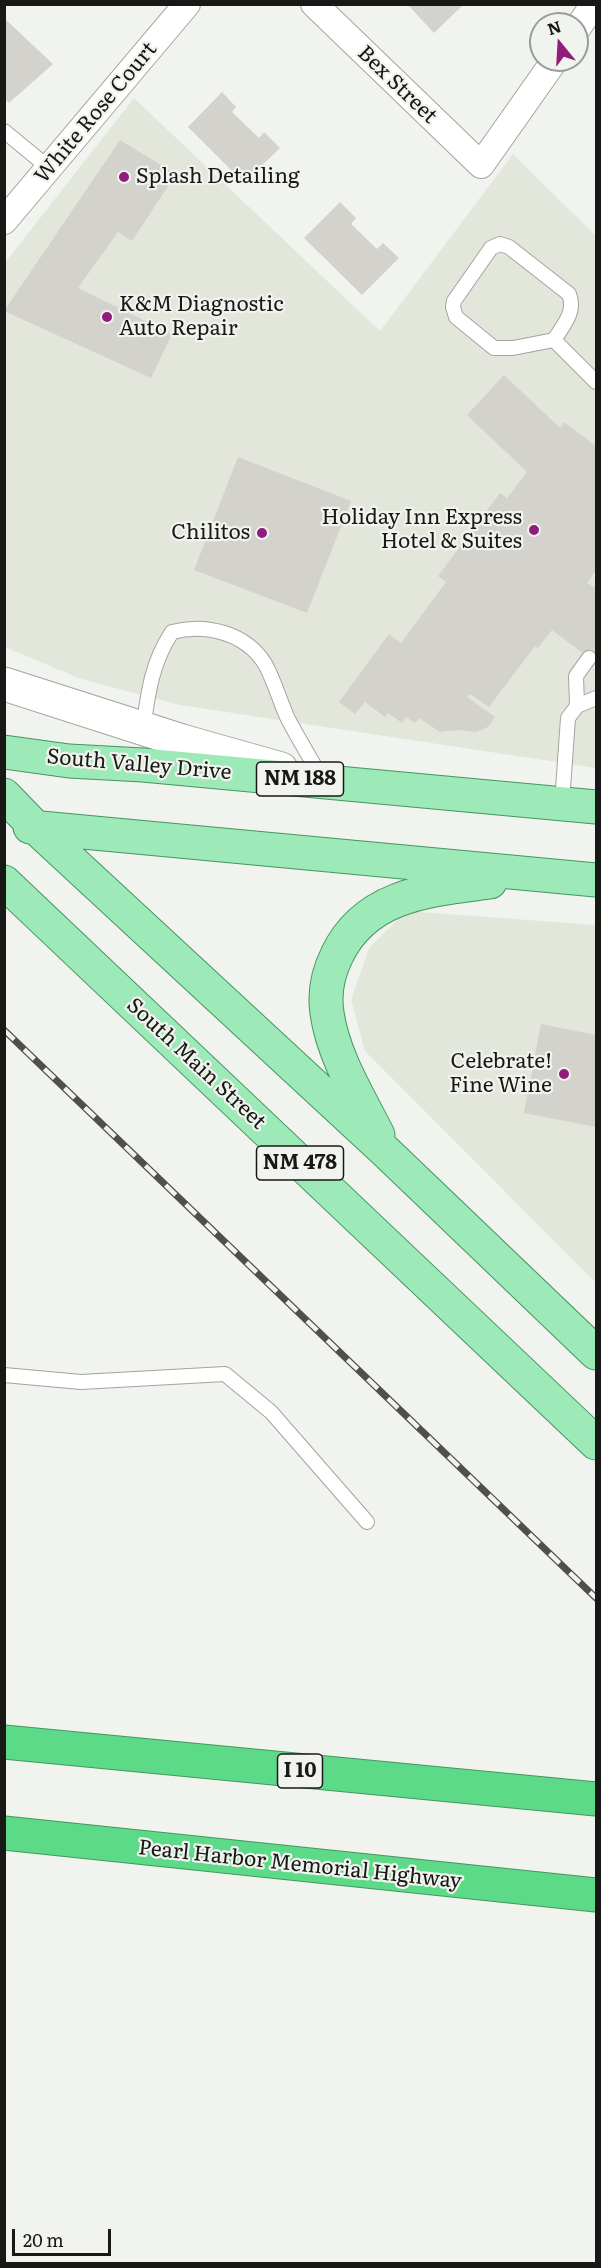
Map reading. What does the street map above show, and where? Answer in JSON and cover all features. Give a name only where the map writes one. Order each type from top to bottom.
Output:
[{"type":"highway","name":"I 10","points":[[4,1742],[597,1799]]},
{"type":"highway","name":"Pearl Harbor Memorial Highway","points":[[4,1833],[597,1895]]},
{"type":"main road","points":[[4,684],[143,729],[323,781]]},
{"type":"main road","name":"South Valley Drive","points":[[4,752],[69,761],[143,765],[597,807]]},
{"type":"main road","name":"NM 478","points":[[4,795],[20,826],[385,1151],[597,1353]]},
{"type":"main road","points":[[20,826],[597,880]]},
{"type":"main road","points":[[385,1151],[339,1054],[327,1014],[325,996],[328,980],[342,946],[352,929],[366,916],[393,902],[438,889],[544,874]]},
{"type":"main road","name":"South Main Street","points":[[4,882],[597,1443]]},
{"type":"street","name":"White Rose Court","points":[[4,221],[187,4]]},
{"type":"street","name":"Bex Street","points":[[314,4],[481,165],[547,72]]},
{"type":"lane","points":[[4,131],[49,168]]},
{"type":"lane","points":[[500,244],[509,247],[569,294],[573,303],[572,313],[554,340],[513,348],[494,348],[456,317],[454,301],[491,248],[500,244]]},
{"type":"lane","points":[[554,340],[597,382]]},
{"type":"lane","points":[[143,729],[149,683],[160,651],[172,632],[189,627],[218,630],[244,642],[264,663],[288,719],[323,781]]},
{"type":"lane","points":[[577,706],[576,676],[589,658]]},
{"type":"lane","points":[[562,804],[568,718],[577,706],[597,698]]},
{"type":"lane","points":[[4,1375],[81,1382],[225,1374],[271,1412],[367,1522]]},
{"type":"shaded area","points":[[134,98],[380,331],[513,154],[596,236],[596,768],[180,705],[81,679],[5,647],[4,264]]},
{"type":"shaded area","points":[[406,911],[596,925],[596,1283],[365,1051],[351,1000],[369,948]]},
{"type":"building","points":[[407,4],[464,4],[434,33]]},
{"type":"building","points":[[4,18],[53,64],[9,103],[4,98]]},
{"type":"building","points":[[222,92],[236,107],[232,112],[259,138],[264,132],[280,148],[244,183],[188,127]]},
{"type":"building","points":[[120,140],[176,174],[132,241],[118,232],[78,288],[172,334],[151,378],[4,311]]},
{"type":"building","points":[[340,202],[356,218],[351,224],[377,249],[383,243],[399,258],[362,295],[304,238]]},
{"type":"building","name":"Holiday Inn Express Hotel & Suites","points":[[504,375],[560,428],[564,422],[596,446],[596,570],[587,583],[594,587],[596,584],[596,663],[552,630],[538,648],[535,646],[489,707],[470,694],[467,697],[495,717],[488,727],[476,732],[459,730],[440,732],[419,718],[415,723],[406,717],[402,723],[388,713],[385,717],[365,702],[355,714],[339,702],[389,634],[401,643],[446,582],[438,576],[500,493],[507,498],[527,472],[467,415]]},
{"type":"building","points":[[238,457],[351,501],[307,613],[194,570]]},
{"type":"building","name":"Celebrate! Fine Wine","points":[[541,1024],[596,1035],[596,1127],[524,1113]]},
{"type":"railway","points":[[4,1030],[596,1598]]},
{"type":"place","name":"Splash Detailing","points":[[124,177]]},
{"type":"place","name":"K&M Diagnostic Auto Repair","points":[[107,317]]},
{"type":"place","name":"Holiday Inn Express Hotel & Suites","points":[[534,530]]},
{"type":"place","name":"Chilitos","points":[[262,533]]},
{"type":"place","name":"Celebrate! Fine Wine","points":[[564,1074]]}]
